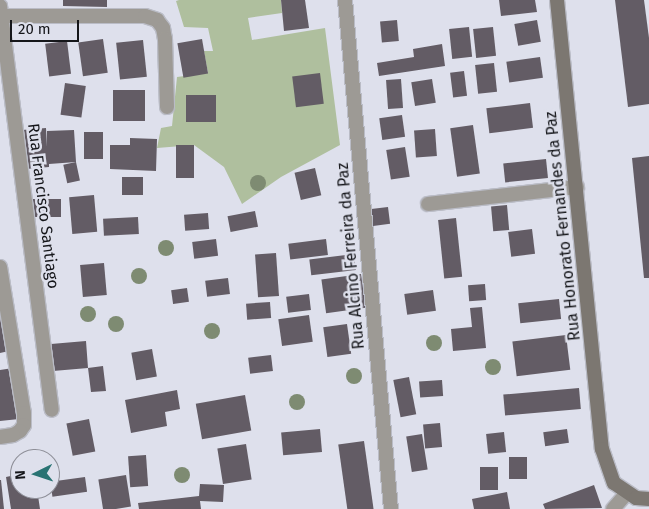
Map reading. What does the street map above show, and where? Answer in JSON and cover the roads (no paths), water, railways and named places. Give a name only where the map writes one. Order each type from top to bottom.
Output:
[{"type":"main road","name":"Rua Honorato Fernandes da Paz","points":[[557,0],[602,449],[614,483],[627,493]]},
{"type":"main road","points":[[627,493],[636,498],[649,499]]},
{"type":"street","name":"Rua Alcino Ferreira da Paz","points":[[345,0],[391,509]]},
{"type":"street","points":[[1,11],[131,15],[145,16],[156,20],[163,28],[165,39],[167,106]]},
{"type":"street","name":"Rua Francisco Santiago","points":[[1,11],[52,410]]},
{"type":"street","points":[[428,204],[577,187]]},
{"type":"street","points":[[0,267],[24,413],[24,425],[20,431],[13,435],[0,437]]},
{"type":"street","points":[[613,509],[627,493]]}]
